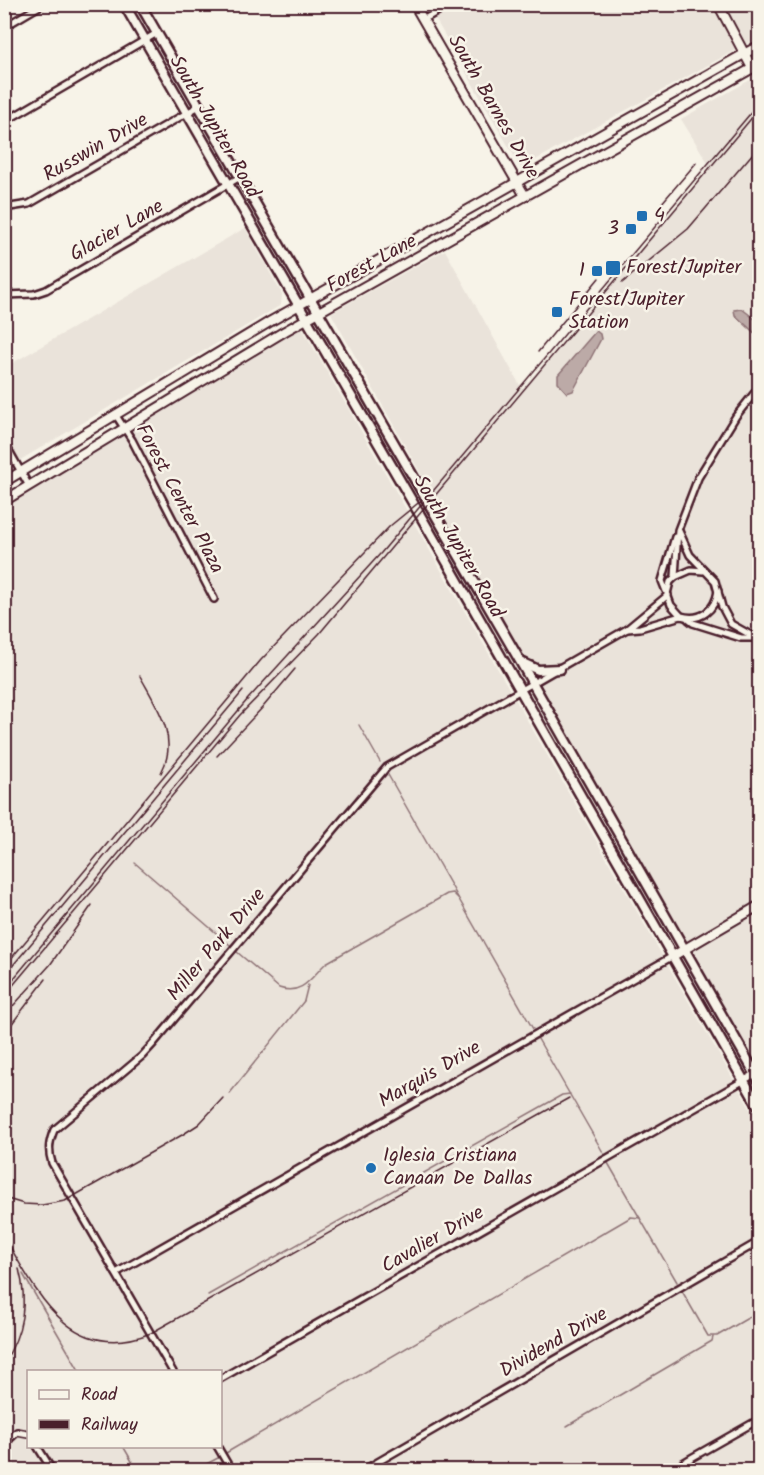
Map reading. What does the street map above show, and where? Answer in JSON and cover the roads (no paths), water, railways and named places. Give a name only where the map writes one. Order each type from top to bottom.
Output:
[{"type":"main road","name":"South Jupiter Road","points":[[124,4],[597,822],[759,1109]]},
{"type":"main road","name":"South Jupiter Road","points":[[140,4],[520,661],[757,1078]]},
{"type":"main road","name":"South Barnes Drive","points":[[414,4],[525,196]]},
{"type":"main road","points":[[718,4],[744,54],[756,66]]},
{"type":"main road","name":"Forest Lane","points":[[4,482],[310,299],[759,45]]},
{"type":"main road","name":"Forest Lane","points":[[4,501],[318,312],[756,66]]},
{"type":"main road","points":[[660,101],[668,115]]},
{"type":"main road","points":[[592,139],[601,153]]},
{"type":"main road","points":[[371,429],[382,422]]},
{"type":"main road","points":[[460,584],[472,578]]},
{"type":"main road","points":[[520,661],[538,670],[560,669]]},
{"type":"main road","points":[[597,822],[608,816]]},
{"type":"main road","name":"Marquis Drive","points":[[673,956],[759,905]]},
{"type":"street","points":[[4,27],[43,4]]},
{"type":"street","points":[[423,20],[450,4]]},
{"type":"street","points":[[4,122],[157,33]]},
{"type":"street","name":"Russwin Drive","points":[[4,208],[29,204],[199,106]]},
{"type":"street","name":"Glacier Lane","points":[[4,295],[34,294],[46,290],[240,177]]},
{"type":"street","points":[[758,637],[741,638],[693,623],[671,605],[662,581],[698,478],[736,416],[759,386]]},
{"type":"street","name":"Forest Center Plaza","points":[[116,414],[126,429],[214,599]]},
{"type":"street","points":[[4,442],[30,486]]},
{"type":"street","points":[[678,530],[690,555],[715,581],[722,607],[731,624],[758,637]]},
{"type":"street","points":[[675,577],[678,530]]},
{"type":"street","points":[[627,629],[668,595],[670,582],[675,577],[691,570],[707,573]]},
{"type":"street","points":[[627,629],[684,617],[697,618],[709,611],[716,600],[718,591]]},
{"type":"street","name":"Miller Park Drive","points":[[172,1370],[52,1163],[49,1152],[54,1130],[142,1056],[387,767],[627,629]]},
{"type":"street","name":"Marquis Drive","points":[[116,1273],[673,956]]},
{"type":"street","name":"Cavalier Drive","points":[[222,1378],[743,1081],[757,1078]]},
{"type":"street","name":"Dividend Drive","points":[[364,1470],[759,1241]]},
{"type":"street","points":[[680,1470],[683,1463],[759,1419]]},
{"type":"street","points":[[4,1444],[17,1432],[23,1431],[27,1433]]},
{"type":"street","points":[[38,1448],[52,1470]]},
{"type":"street","points":[[218,1448],[231,1470]]},
{"type":"waterway","points":[[359,725],[380,762]]},
{"type":"waterway","points":[[387,773],[533,1029]]},
{"type":"waterway","points":[[135,863],[230,945]]},
{"type":"waterway","points":[[237,952],[279,988],[294,989],[306,983],[326,963],[447,894],[453,893],[458,898]]},
{"type":"waterway","points":[[230,1093],[304,1001],[308,985]]},
{"type":"waterway","points":[[538,1039],[604,1154]]},
{"type":"waterway","points":[[208,1295],[562,1095],[570,1094]]},
{"type":"waterway","points":[[608,1163],[677,1282]]},
{"type":"waterway","points":[[226,1453],[631,1217],[640,1218]]},
{"type":"waterway","points":[[4,1242],[12,1255]]},
{"type":"waterway","points":[[23,1274],[79,1370]]},
{"type":"waterway","points":[[682,1291],[708,1336],[717,1336],[760,1311]]},
{"type":"waterway","points":[[567,1426],[712,1341],[713,1337]]},
{"type":"waterway","points":[[124,1448],[137,1470]]},
{"type":"waterway","points":[[195,1470],[218,1458]]},
{"type":"tram line","points":[[4,990],[248,699],[381,553],[760,102]]},
{"type":"tram line","points":[[661,204],[696,163]]},
{"type":"tram line","points":[[538,352],[599,278]]},
{"type":"tram line","points":[[4,976],[243,691]]},
{"type":"railway","points":[[4,996],[240,715],[319,634],[760,108]]},
{"type":"railway","points":[[622,283],[688,229],[760,145]]},
{"type":"railway","points":[[4,967],[261,660],[390,526],[428,495]]},
{"type":"railway","points":[[217,756],[295,669]]},
{"type":"railway","points":[[140,676],[159,711],[167,735],[166,760],[161,773]]},
{"type":"railway","points":[[4,1016],[50,965],[92,905]]},
{"type":"railway","points":[[4,1034],[46,979]]},
{"type":"railway","points":[[4,1198],[24,1204],[42,1205],[65,1201],[199,1124],[223,1098]]},
{"type":"railway","points":[[4,1236],[30,1280],[60,1318],[78,1331],[98,1339],[123,1340],[151,1333],[569,1098]]},
{"type":"railway","points":[[4,1362],[16,1340],[22,1317],[23,1293],[19,1269]]},
{"type":"place","name":"4","points":[[642,216]]},
{"type":"place","name":"3","points":[[631,229]]},
{"type":"place","name":"Forest/Jupiter","points":[[613,268]]},
{"type":"place","name":"1","points":[[597,271]]},
{"type":"place","name":"Forest/Jupiter Station","points":[[557,312]]},
{"type":"place","name":"Iglesia Cristiana Canaan De Dallas","points":[[371,1168]]}]
